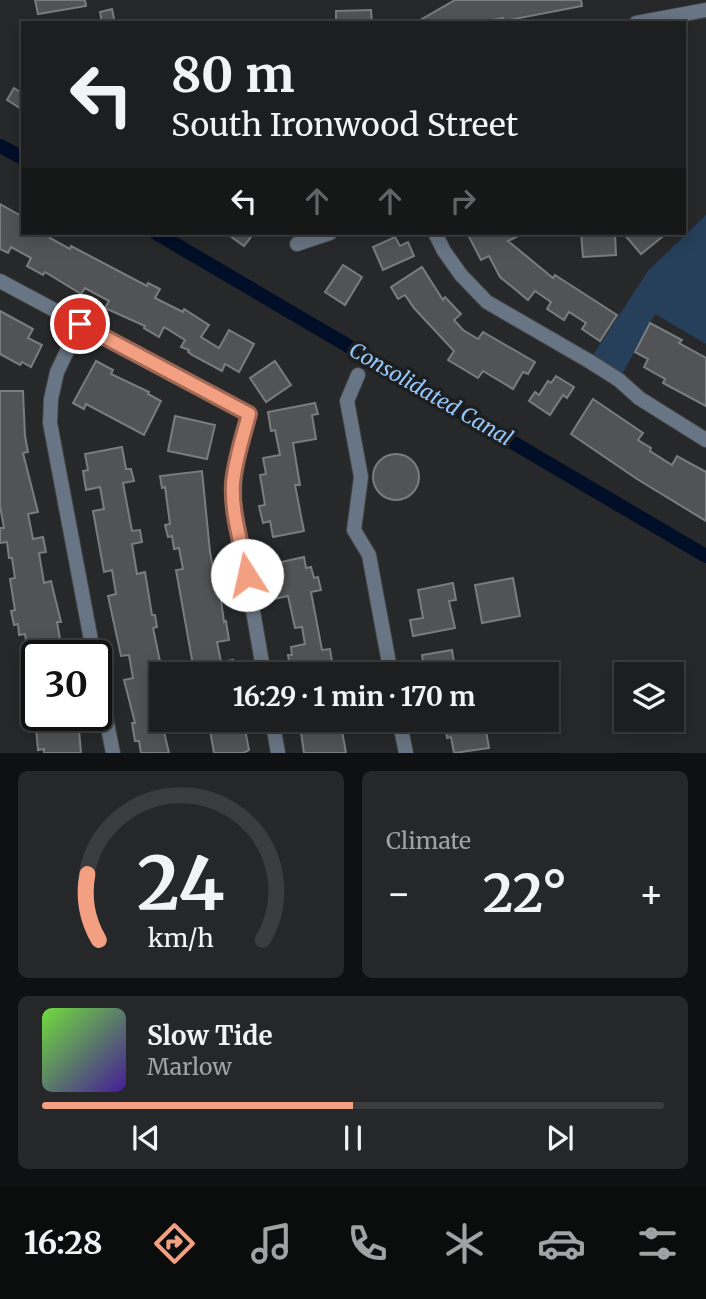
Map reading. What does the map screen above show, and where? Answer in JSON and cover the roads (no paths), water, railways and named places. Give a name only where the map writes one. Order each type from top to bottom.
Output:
[{"type":"street","points":[[647,21],[706,10]]},
{"type":"street","points":[[297,244],[325,235]]},
{"type":"street","points":[[436,235],[461,275],[487,302],[589,361],[619,380],[639,398],[706,440]]},
{"type":"street","points":[[0,281],[249,414],[236,466],[234,502],[262,662]]},
{"type":"street","points":[[80,324],[57,372],[51,398],[50,423],[91,640]]},
{"type":"street","points":[[358,374],[347,401],[360,477],[354,530],[369,555],[389,662]]},
{"type":"street","points":[[109,731],[113,753]]},
{"type":"street","points":[[274,732],[278,753]]},
{"type":"street","points":[[402,732],[406,753]]},
{"type":"waterway","name":"Consolidated Canal","points":[[0,146],[21,157]]},
{"type":"waterway","name":"Consolidated Canal","points":[[159,235],[706,556]]}]
